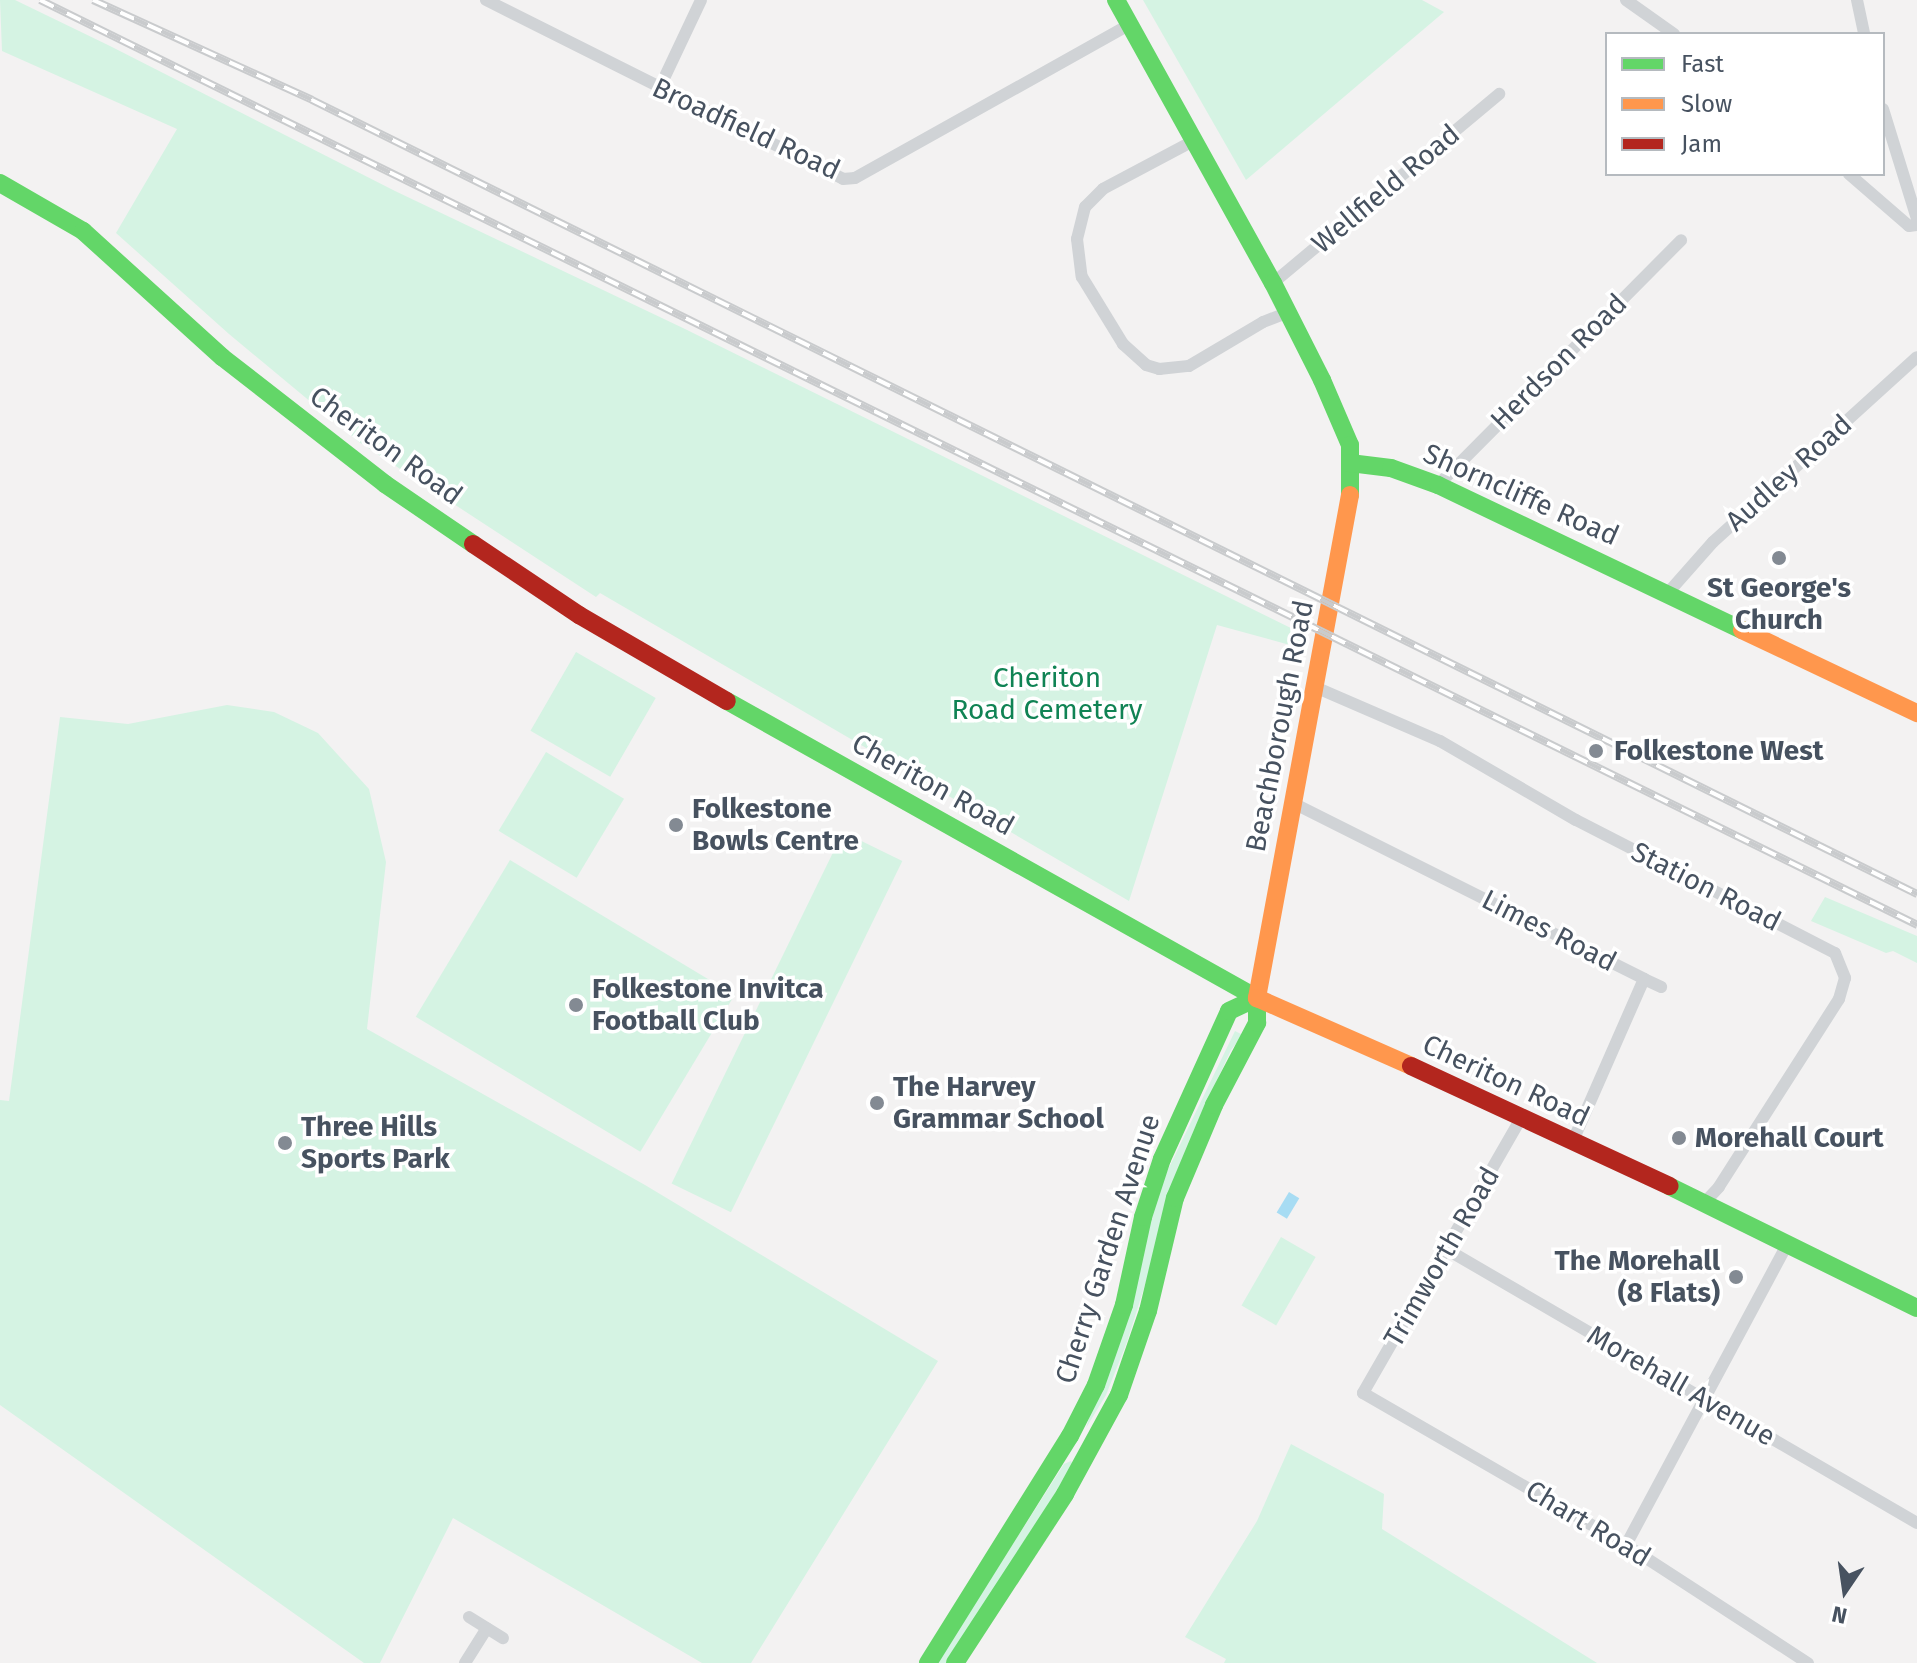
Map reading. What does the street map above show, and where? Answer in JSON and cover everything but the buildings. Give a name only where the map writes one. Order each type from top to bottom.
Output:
[{"type":"main road","points":[[1116,0],[1273,283],[1350,445],[1350,463]]},
{"type":"main road","name":"Cheriton Road","points":[[0,183],[83,231],[222,357],[385,484],[579,615],[691,681],[1257,998],[1288,1009],[1520,1120],[1704,1203],[1917,1308]]},
{"type":"main road","name":"Beachborough Road","points":[[1257,998],[1350,494],[1350,463]]},
{"type":"main road","name":"Shorncliffe Road","points":[[1350,463],[1391,468],[1438,485],[1917,713]]},
{"type":"main road","name":"Cherry Garden Avenue","points":[[928,1663],[1070,1436],[1096,1385],[1124,1305],[1143,1217],[1162,1159],[1229,1011],[1257,998],[1257,1023],[1204,1128],[1175,1198],[1148,1311],[1119,1395],[1058,1506],[955,1663]]},
{"type":"street","name":"Broadfield Road","points":[[486,0],[843,179],[855,178],[1129,25]]},
{"type":"street","points":[[659,89],[701,0]]},
{"type":"street","points":[[1626,0],[1671,32]]},
{"type":"street","points":[[1857,0],[1864,32]]},
{"type":"street","name":"Wellfield Road","points":[[1273,283],[1499,94]]},
{"type":"street","points":[[1851,176],[1909,226],[1917,222],[1885,116]]},
{"type":"street","points":[[1195,140],[1103,189],[1085,207],[1077,248],[1082,277],[1123,344],[1146,365],[1159,369],[1189,366],[1263,322],[1287,313]]},
{"type":"street","name":"Herdson Road","points":[[1438,485],[1681,240]]},
{"type":"street","name":"Audley Road","points":[[1667,594],[1713,542],[1917,357]]},
{"type":"street","name":"Station Road","points":[[1315,687],[1440,741],[1576,820],[1835,953],[1845,978],[1839,999],[1719,1187],[1704,1203]]},
{"type":"street","name":"Limes Road","points":[[1293,803],[1644,979],[1572,1143]]},
{"type":"street","points":[[1644,979],[1661,987]]},
{"type":"street","name":"Trimworth Road","points":[[1363,1393],[1520,1120]]},
{"type":"street","points":[[1626,1545],[1788,1243]]},
{"type":"street","name":"Morehall Avenue","points":[[1446,1249],[1917,1523]]},
{"type":"street","name":"Chart Road","points":[[1363,1393],[1626,1545],[1808,1663]]},
{"type":"street","points":[[469,1617],[503,1638]]},
{"type":"street","points":[[465,1663],[487,1628]]},
{"type":"green space","name":"Cheriton Road Cemetery","points":[[0,0],[15,0],[110,46],[395,191],[685,329],[1305,635],[1308,650],[1217,625],[1129,901],[600,593],[596,597],[359,442],[229,334],[116,233],[177,129],[2,51]]},
{"type":"green space","points":[[1143,0],[1422,0],[1444,12],[1246,180]]},
{"type":"green space","points":[[576,652],[656,698],[610,777],[530,731]]},
{"type":"green space","name":"Three Hills Sports Park","points":[[227,705],[274,712],[318,733],[369,789],[386,862],[367,1029],[645,1185],[938,1361],[751,1663],[702,1663],[453,1518],[380,1663],[364,1663],[0,1405],[0,1100],[9,1101],[60,717],[128,724]]},
{"type":"green space","points":[[546,752],[624,799],[577,878],[499,831]]},
{"type":"green space","points":[[843,832],[902,861],[731,1212],[672,1183]]},
{"type":"green space","name":"Folkestone Invitca Football Club","points":[[510,860],[735,995],[640,1152],[416,1017]]},
{"type":"green space","points":[[1825,897],[1917,936],[1917,963],[1811,921]]},
{"type":"green space","points":[[1235,1031],[1243,1035],[1231,1050],[1193,1132],[1127,1342],[1106,1395],[1086,1428],[1163,1180]]},
{"type":"green space","points":[[1281,1237],[1316,1257],[1276,1325],[1242,1305]]},
{"type":"green space","points":[[1291,1444],[1384,1494],[1382,1529],[1597,1663],[1224,1663],[1226,1659],[1185,1637],[1257,1521]]},
{"type":"green space","points":[[1071,1461],[1073,1465],[948,1663],[937,1663],[1064,1464]]},
{"type":"water","points":[[1289,1192],[1299,1198],[1287,1219],[1277,1213]]},
{"type":"railway","points":[[40,0],[1917,925]]},
{"type":"railway","points":[[93,0],[312,100],[1917,894]]},
{"type":"traffic: fast","points":[[1116,0],[1273,283],[1322,380],[1350,445],[1350,495]]},
{"type":"traffic: fast","points":[[0,183],[83,231],[222,357],[385,484],[473,544]]},
{"type":"traffic: fast","points":[[1350,463],[1391,468],[1438,485],[1742,630]]},
{"type":"traffic: fast","points":[[727,701],[1257,998]]},
{"type":"traffic: fast","points":[[928,1663],[1070,1436],[1096,1385],[1124,1305],[1143,1217],[1162,1159],[1229,1011],[1257,998]]},
{"type":"traffic: fast","points":[[955,1663],[1065,1494],[1119,1395],[1148,1311],[1175,1198],[1214,1105],[1257,1023],[1257,998]]},
{"type":"traffic: fast","points":[[1669,1186],[1917,1308]]},
{"type":"traffic: slow","points":[[1350,495],[1257,998],[1411,1066]]},
{"type":"traffic: slow","points":[[1742,630],[1917,713]]},
{"type":"traffic: jam","points":[[473,544],[579,615],[727,701]]},
{"type":"traffic: jam","points":[[1411,1066],[1669,1186]]},
{"type":"place","name":"St George's Church","points":[[1779,558]]},
{"type":"place","name":"Folkestone West","points":[[1596,751]]},
{"type":"place","name":"Folkestone Bowls Centre","points":[[676,825]]},
{"type":"place","name":"Folkestone Invitca Football Club","points":[[576,1005]]},
{"type":"place","name":"The Harvey Grammar School","points":[[877,1103]]},
{"type":"place","name":"Morehall Court","points":[[1679,1138]]},
{"type":"place","name":"Three Hills Sports Park","points":[[285,1143]]},
{"type":"place","name":"The Morehall (8 Flats)","points":[[1736,1277]]}]
